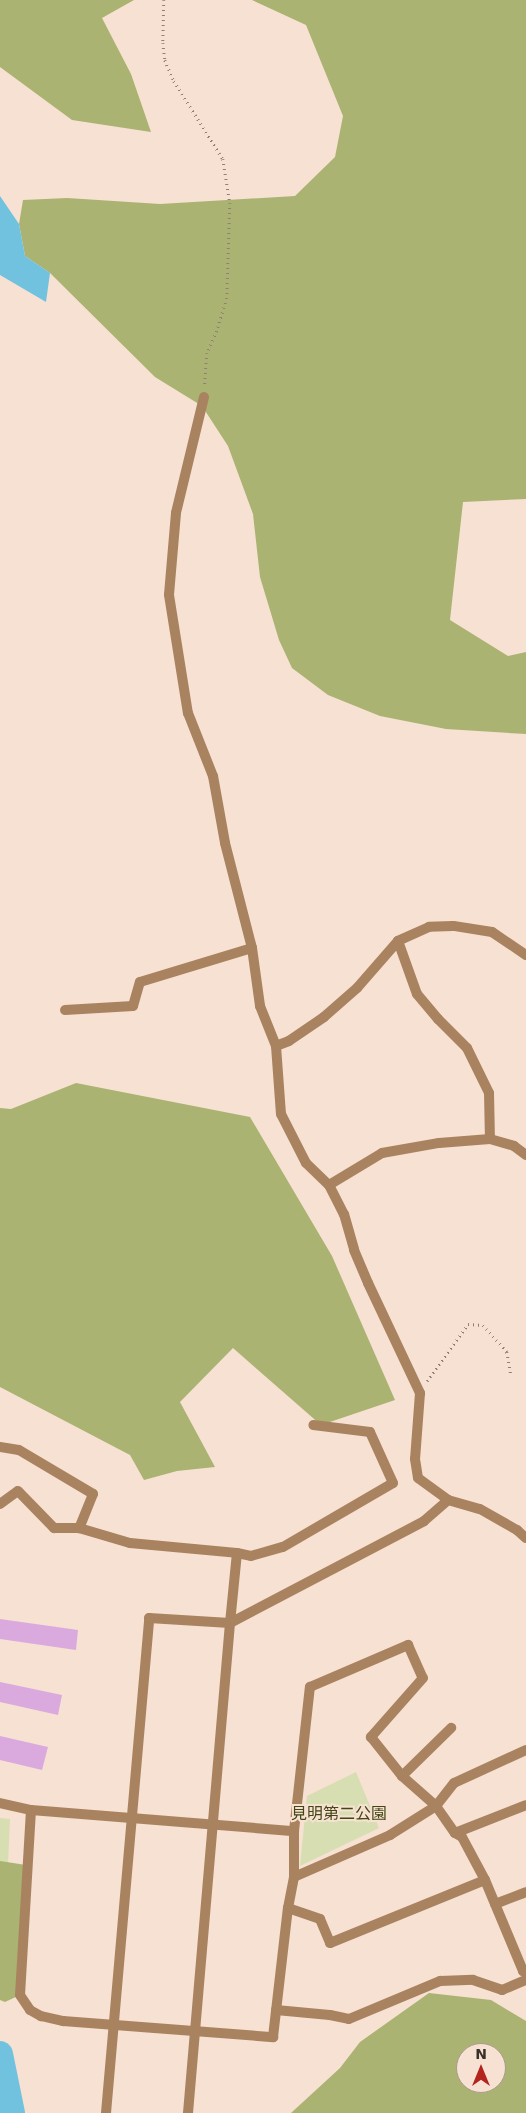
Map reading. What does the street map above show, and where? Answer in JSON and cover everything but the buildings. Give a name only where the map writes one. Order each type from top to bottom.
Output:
[{"type":"street","points":[[204,397],[176,513],[169,595],[188,713],[213,776],[225,843],[252,948],[260,1006],[276,1046],[282,1114],[306,1163],[329,1185],[344,1214],[354,1250],[368,1283],[420,1393],[415,1459],[418,1478],[448,1500],[480,1509],[517,1530],[526,1538]]},
{"type":"street","points":[[276,1046],[289,1041],[324,1017],[357,988],[398,941],[429,927],[453,926],[492,932],[526,954]]},
{"type":"street","points":[[398,941],[417,994],[438,1019],[467,1048],[489,1093],[490,1139]]},
{"type":"street","points":[[65,1010],[133,1006],[140,982],[252,948]]},
{"type":"street","points":[[329,1185],[382,1153],[439,1143],[490,1139],[514,1146],[526,1155]]},
{"type":"street","points":[[0,1504],[18,1491],[54,1528],[79,1528],[130,1543],[251,1556],[283,1547],[393,1483],[370,1432],[313,1425]]},
{"type":"street","points":[[0,1447],[19,1450],[93,1494],[79,1528]]},
{"type":"street","points":[[106,2113],[130,1818],[149,1618],[230,1623],[424,1522],[448,1500]]},
{"type":"street","points":[[188,2113],[237,1553]]},
{"type":"street","points":[[31,1810],[20,1995],[30,2010],[40,2016],[63,2020],[273,2037],[288,1908],[294,1877],[294,1830],[310,1687],[408,1645],[422,1678],[371,1737],[402,1776],[436,1806],[454,1833],[462,1837],[485,1880],[523,1971],[526,1972]]},
{"type":"street","points":[[402,1776],[451,1728]]},
{"type":"street","points":[[294,1877],[390,1835],[436,1806],[454,1784],[526,1750]]},
{"type":"street","points":[[0,1802],[31,1810],[294,1830]]},
{"type":"street","points":[[454,1833],[526,1805]]},
{"type":"street","points":[[288,1908],[320,1919],[330,1943],[485,1880]]},
{"type":"street","points":[[495,1904],[526,1892]]},
{"type":"street","points":[[276,2010],[330,2015],[349,2019],[440,1981],[473,1980],[502,1990],[526,1980]]},
{"type":"path","points":[[164,0],[163,43],[165,60],[174,81],[223,159],[230,203],[227,298],[217,331],[207,353],[204,397]]},
{"type":"path","points":[[420,1393],[439,1362],[468,1324],[484,1325],[507,1352],[511,1374]]},
{"type":"green space","points":[[0,0],[134,0],[102,18],[131,74],[151,132],[72,120],[0,67]]},
{"type":"green space","points":[[252,0],[526,0],[526,499],[463,502],[450,620],[508,656],[526,652],[526,734],[446,729],[380,716],[328,695],[292,668],[279,640],[260,577],[253,514],[228,446],[202,406],[155,377],[50,273],[25,256],[19,224],[23,200],[67,198],[160,204],[295,196],[335,157],[343,116],[306,25]]},
{"type":"green space","points":[[76,1083],[250,1117],[332,1256],[395,1400],[321,1425],[233,1348],[180,1402],[215,1467],[177,1471],[144,1480],[130,1455],[0,1387],[0,1108],[11,1109]]},
{"type":"green space","name":"見明第二公園","points":[[356,1772],[379,1828],[300,1866],[307,1796]]},
{"type":"green space","points":[[0,1818],[10,1819],[8,1864],[0,1862]]},
{"type":"green space","points":[[0,1861],[26,1865],[20,1995],[5,2002],[0,2000]]},
{"type":"green space","points":[[429,1993],[491,2000],[526,2021],[526,2113],[291,2113],[340,2068],[360,2042]]},
{"type":"water","points":[[0,196],[19,224],[25,256],[50,273],[46,302],[0,275]]},
{"type":"waterway","points":[[0,2054],[12,2113]]}]
